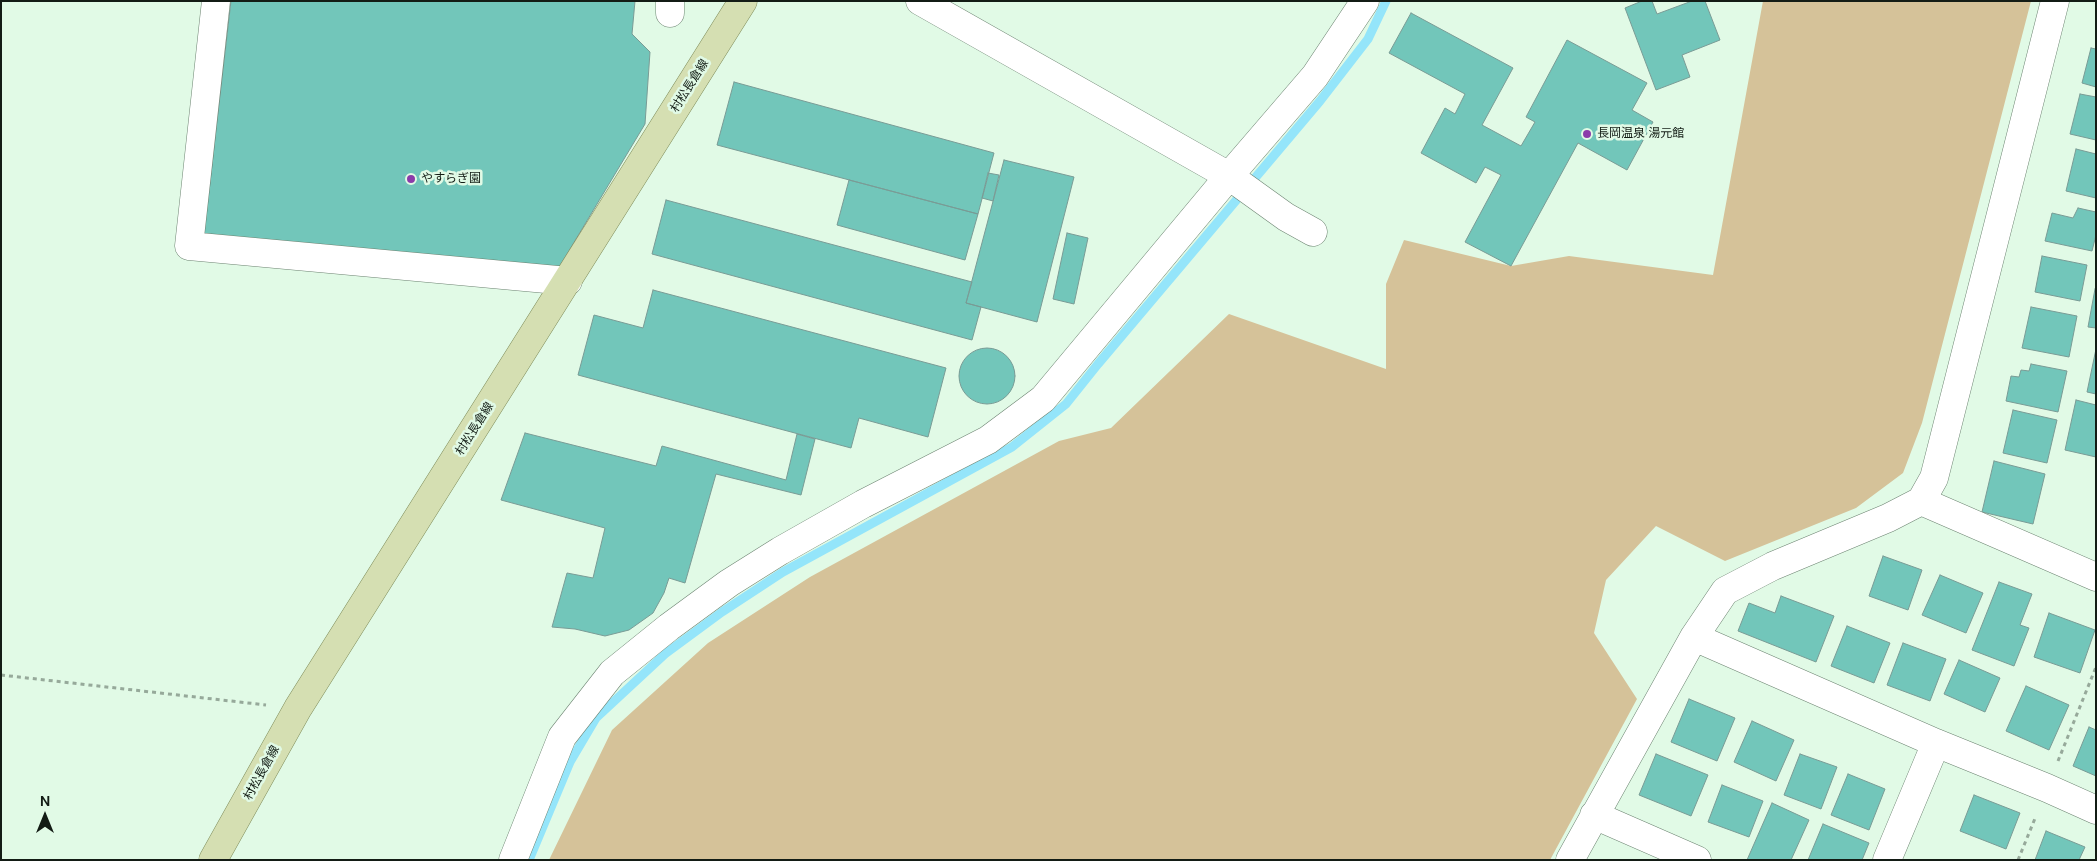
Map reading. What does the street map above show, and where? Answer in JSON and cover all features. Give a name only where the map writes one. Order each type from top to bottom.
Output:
[{"type":"main road","name":"村松長倉線","points":[[213,860],[298,708],[743,1]]},
{"type":"street","points":[[216,1],[189,246],[568,281]]},
{"type":"street","points":[[920,1],[1229,176],[1286,216],[1313,232]]},
{"type":"street","points":[[513,860],[562,737],[612,673],[669,627],[738,577],[863,504],[988,440],[1043,399],[1315,76],[1365,1]]},
{"type":"street","points":[[1570,860],[1694,636],[1725,591],[1773,566],[1888,518],[1921,502],[1934,478],[2055,1]]},
{"type":"street","points":[[1921,502],[2096,577]]},
{"type":"street","points":[[1694,636],[1936,743],[2096,810]]},
{"type":"street","points":[[1887,860],[1936,743]]},
{"type":"street","points":[[1594,815],[1697,860]]},
{"type":"path","points":[[2018,860],[2096,667]]},
{"type":"path","points":[[1,675],[298,708]]},
{"type":"shaded area","points":[[1763,1],[2031,1],[1922,423],[1903,473],[1856,508],[1725,561],[1656,526],[1606,580],[1594,633],[1637,699],[1550,860],[549,860],[612,730],[708,643],[810,577],[1059,441],[1111,428],[1229,314],[1386,369],[1386,284],[1404,240],[1511,266],[1569,256],[1713,275]]},
{"type":"building","name":"やすらぎ園","points":[[231,1],[635,1],[632,34],[650,52],[645,124],[558,269],[204,234]]},
{"type":"building","points":[[1642,1],[1652,1],[1657,14],[1692,1],[1705,1],[1720,40],[1682,55],[1690,77],[1656,90],[1625,8]]},
{"type":"building","name":"長岡温泉 湯元館","points":[[1411,13],[1513,68],[1482,125],[1521,146],[1535,122],[1526,117],[1567,40],[1647,83],[1632,110],[1653,122],[1627,170],[1578,143],[1511,266],[1465,242],[1501,175],[1485,167],[1476,183],[1421,153],[1445,108],[1455,114],[1465,94],[1389,53]]},
{"type":"building","points":[[2091,48],[2096,49],[2096,87],[2082,83]]},
{"type":"building","points":[[734,82],[994,153],[978,214],[717,145]]},
{"type":"building","points":[[2080,94],[2096,97],[2096,140],[2070,134]]},
{"type":"building","points":[[2076,149],[2096,154],[2096,198],[2066,191]]},
{"type":"building","points":[[1004,160],[1074,177],[1037,322],[966,303]]},
{"type":"building","points":[[988,173],[999,175],[993,201],[982,198]]},
{"type":"building","points":[[849,180],[978,214],[965,260],[837,225]]},
{"type":"building","points":[[666,200],[972,282],[966,303],[981,307],[972,340],[652,254]]},
{"type":"building","points":[[2078,208],[2096,212],[2096,235],[2092,251],[2045,241],[2052,213],[2073,218]]},
{"type":"building","points":[[1067,233],[1088,238],[1074,304],[1053,299]]},
{"type":"building","points":[[2042,256],[2087,265],[2080,301],[2035,292]]},
{"type":"building","points":[[653,290],[946,368],[928,437],[859,418],[851,448],[578,375],[594,315],[643,328]]},
{"type":"building","points":[[2096,290],[2096,328],[2088,327]]},
{"type":"building","points":[[2031,307],[2077,316],[2069,357],[2022,348]]},
{"type":"building","points":[[987,348],[998,350],[1007,356],[1013,365],[1015,376],[1013,387],[1007,396],[998,402],[987,404],[976,402],[967,396],[961,387],[959,376],[961,365],[967,356],[976,350]]},
{"type":"building","points":[[2096,349],[2096,394],[2087,392]]},
{"type":"building","points":[[2031,364],[2067,371],[2058,412],[2006,401],[2011,376],[2019,377],[2021,370],[2029,371]]},
{"type":"building","points":[[2076,400],[2096,405],[2096,457],[2065,450]]},
{"type":"building","points":[[2013,410],[2057,420],[2047,463],[2003,453]]},
{"type":"building","points":[[525,433],[656,466],[662,446],[786,480],[797,434],[815,439],[801,495],[716,474],[685,583],[669,578],[664,593],[653,613],[629,630],[605,636],[575,629],[552,627],[567,573],[593,578],[605,528],[501,500]]},
{"type":"building","points":[[1994,461],[2045,474],[2033,524],[1982,512]]},
{"type":"building","points":[[1883,556],[1922,570],[1908,610],[1869,596]]},
{"type":"building","points":[[1940,575],[1983,593],[1966,633],[1922,615]]},
{"type":"building","points":[[1999,582],[2032,594],[2020,625],[2029,628],[2014,666],[1972,650]]},
{"type":"building","points":[[1781,596],[1834,616],[1816,662],[1738,631],[1749,603],[1775,613]]},
{"type":"building","points":[[2049,613],[2095,630],[2080,673],[2034,657]]},
{"type":"building","points":[[1847,626],[1890,643],[1874,683],[1831,666]]},
{"type":"building","points":[[1903,643],[1946,659],[1930,701],[1887,685]]},
{"type":"building","points":[[1959,660],[2000,678],[1985,712],[1944,694]]},
{"type":"building","points":[[2026,686],[2069,705],[2049,750],[2006,731]]},
{"type":"building","points":[[1689,699],[1735,718],[1717,761],[1671,742]]},
{"type":"building","points":[[1752,721],[1794,740],[1776,781],[1734,762]]},
{"type":"building","points":[[2089,727],[2096,730],[2096,776],[2073,766]]},
{"type":"building","points":[[1656,754],[1708,775],[1691,816],[1639,795]]},
{"type":"building","points":[[1800,754],[1837,767],[1821,809],[1784,795]]},
{"type":"building","points":[[1848,774],[1885,789],[1869,830],[1831,815]]},
{"type":"building","points":[[1722,785],[1763,801],[1749,837],[1708,822]]},
{"type":"building","points":[[1974,795],[2020,813],[2006,849],[1960,831]]},
{"type":"building","points":[[1772,803],[1809,820],[1791,860],[1747,860]]},
{"type":"building","points":[[1823,824],[1869,843],[1862,860],[1808,860]]},
{"type":"building","points":[[2046,831],[2085,847],[2079,860],[2035,860]]},
{"type":"waterway","points":[[529,860],[570,762],[596,718],[665,654],[722,612],[783,572],[1012,447],[1066,404],[1320,101],[1368,39],[1386,1]]},
{"type":"place","name":"長岡温泉 湯元館","points":[[1587,134]]},
{"type":"place","name":"やすらぎ園","points":[[411,179]]}]
